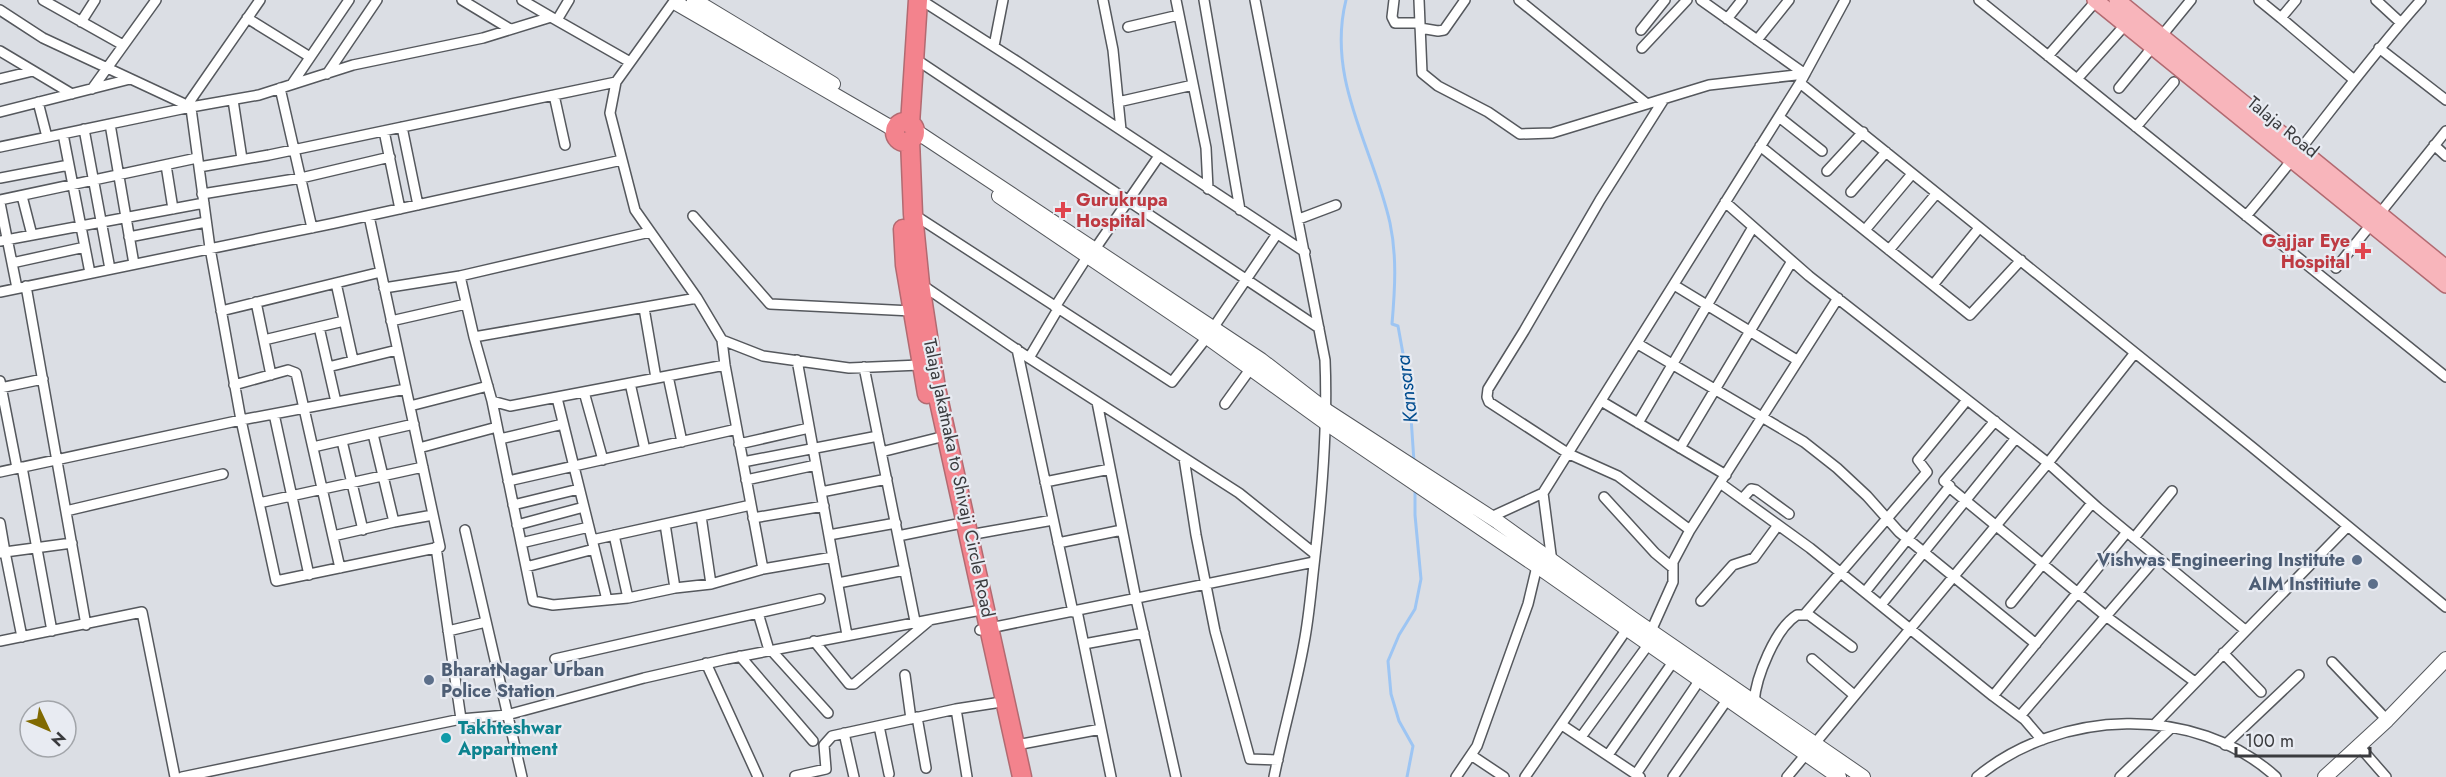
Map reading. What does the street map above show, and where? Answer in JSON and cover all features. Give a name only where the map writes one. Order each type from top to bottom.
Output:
[{"type":"highway","name":"Talaja Jakatnaka to Shivaji Circle Road","points":[[909,0],[904,36],[905,265],[920,365],[937,438],[963,529]]},
{"type":"highway","name":"Talaja Jakatnaka to Shivaji Circle Road","points":[[919,0],[905,131],[920,284],[936,388],[963,529],[1022,777]]},
{"type":"highway","name":"Talaja Jakatnaka to Shivaji Circle Road","points":[[985,629],[995,704],[1010,777]]},
{"type":"main road","name":"Talaja Road","points":[[2117,0],[2157,42],[2375,218],[2446,268]]},
{"type":"main road","name":"Talaja Road","points":[[2096,1],[2125,25],[2157,42]]},
{"type":"main road","name":"Talaja Road","points":[[2375,218],[2446,285]]},
{"type":"street","points":[[43,0],[123,45]]},
{"type":"street","points":[[81,22],[95,0]]},
{"type":"street","points":[[92,89],[156,0]]},
{"type":"street","points":[[260,0],[190,101],[210,248],[234,385],[276,582],[440,547],[369,216]]},
{"type":"street","points":[[292,84],[349,0]]},
{"type":"street","points":[[327,74],[377,0]]},
{"type":"street","points":[[462,0],[510,29]]},
{"type":"street","points":[[522,0],[630,62]]},
{"type":"street","points":[[0,147],[233,100],[353,65],[483,38],[554,19],[569,0]]},
{"type":"street","points":[[694,0],[905,131],[1092,252],[1210,332],[1261,360],[1326,416]]},
{"type":"street","points":[[919,0],[994,46],[1305,252]]},
{"type":"street","points":[[994,46],[1003,0]]},
{"type":"street","points":[[1103,0],[1113,50],[1121,130]]},
{"type":"street","points":[[1176,0],[1206,148],[1208,189]]},
{"type":"street","points":[[1204,0],[1240,210]]},
{"type":"street","points":[[1255,0],[1325,360],[1325,438],[1305,642],[1274,777]]},
{"type":"street","points":[[1394,0],[1392,17],[1395,24],[1420,26],[1438,31],[1444,30],[1465,0]]},
{"type":"street","points":[[1419,0],[1422,73],[1438,86],[1488,112],[1520,134],[1552,133],[1709,85],[1805,74]]},
{"type":"street","points":[[1519,0],[1647,104]]},
{"type":"street","points":[[1641,30],[1665,0]]},
{"type":"street","points":[[1642,48],[1687,0]]},
{"type":"street","points":[[1701,0],[1805,74]]},
{"type":"street","points":[[1727,19],[1742,0]]},
{"type":"street","points":[[1757,40],[1789,0]]},
{"type":"street","points":[[1491,517],[1543,493],[1800,83],[1845,0]]},
{"type":"street","points":[[1979,0],[2446,377]]},
{"type":"street","points":[[1989,9],[1997,0]]},
{"type":"street","points":[[2119,88],[2192,0]]},
{"type":"street","points":[[2259,0],[2353,79]]},
{"type":"street","points":[[2281,18],[2296,0]]},
{"type":"street","points":[[2376,0],[2401,23]]},
{"type":"street","points":[[2246,216],[2297,156],[2353,79],[2421,0]]},
{"type":"street","points":[[2048,56],[2096,1]]},
{"type":"street","points":[[763,569],[722,340],[697,298],[635,210],[610,113],[616,82],[674,2],[905,131]]},
{"type":"street","points":[[0,10],[43,38],[191,107]]},
{"type":"street","points":[[1128,27],[1179,15]]},
{"type":"street","points":[[247,18],[310,57]]},
{"type":"street","points":[[2077,80],[2125,25]]},
{"type":"street","points":[[2379,48],[2446,100]]},
{"type":"street","points":[[0,51],[72,94]]},
{"type":"street","points":[[914,58],[1319,328]]},
{"type":"street","points":[[0,79],[33,71]]},
{"type":"street","points":[[0,112],[130,79]]},
{"type":"street","points":[[86,625],[43,378],[22,287],[4,240],[0,201],[166,165],[242,159],[294,149],[616,82]]},
{"type":"street","points":[[2136,127],[2174,82]]},
{"type":"street","points":[[1800,83],[2252,447],[2446,607]]},
{"type":"street","points":[[1118,102],[1193,85]]},
{"type":"street","points":[[280,88],[312,228]]},
{"type":"street","points":[[554,95],[565,145]]},
{"type":"street","points":[[1665,99],[1600,201],[1488,388],[1487,397],[1489,402],[1569,454],[1617,476],[1690,530]]},
{"type":"street","points":[[233,100],[242,159]]},
{"type":"street","points":[[39,102],[47,137]]},
{"type":"street","points":[[1779,117],[1822,151]]},
{"type":"street","points":[[110,124],[134,264]]},
{"type":"street","points":[[402,127],[418,205]]},
{"type":"street","points":[[84,129],[110,269]]},
{"type":"street","points":[[384,130],[400,209]]},
{"type":"street","points":[[2336,268],[2446,131]]},
{"type":"street","points":[[1827,171],[1863,132]]},
{"type":"street","points":[[63,134],[90,273]]},
{"type":"street","points":[[2434,145],[2446,156]]},
{"type":"street","points":[[1760,146],[1970,315],[2021,260]]},
{"type":"street","points":[[1851,192],[1886,152]]},
{"type":"street","points":[[1029,358],[1092,252],[1159,156]]},
{"type":"street","points":[[4,240],[173,209],[203,199],[390,157]]},
{"type":"street","points":[[0,292],[369,216],[622,160]]},
{"type":"street","points":[[0,178],[69,165]]},
{"type":"street","points":[[166,165],[173,209]]},
{"type":"street","points":[[1865,230],[1912,174]]},
{"type":"street","points":[[1889,250],[1936,194]]},
{"type":"street","points":[[22,196],[32,235]]},
{"type":"street","points":[[1725,202],[1792,261],[2048,463],[2092,503],[2245,630]]},
{"type":"street","points":[[1299,219],[1336,205]]},
{"type":"street","points":[[913,214],[1168,381],[1175,380],[1277,234]]},
{"type":"street","points":[[693,216],[770,304],[912,311]]},
{"type":"street","points":[[129,237],[206,222]]},
{"type":"street","points":[[1638,423],[1753,227]]},
{"type":"street","points":[[1933,285],[1978,228]]},
{"type":"street","points":[[384,288],[460,276],[650,232]]},
{"type":"street","points":[[0,263],[85,247]]},
{"type":"street","points":[[1680,448],[1792,261]]},
{"type":"street","points":[[221,311],[381,272]]},
{"type":"street","points":[[460,276],[492,401],[533,601],[553,605],[628,598],[675,588],[711,584],[763,569],[833,557]]},
{"type":"street","points":[[336,283],[353,360]]},
{"type":"street","points":[[920,284],[1029,358],[1239,493],[1315,558]]},
{"type":"street","points":[[1674,285],[1797,360]]},
{"type":"street","points":[[474,337],[697,298]]},
{"type":"street","points":[[1581,737],[1650,638],[1673,582],[1673,562],[1690,530],[1838,298]]},
{"type":"street","points":[[256,302],[271,375]]},
{"type":"street","points":[[391,321],[466,304]]},
{"type":"street","points":[[644,308],[656,378]]},
{"type":"street","points":[[264,340],[344,321]]},
{"type":"street","points":[[319,327],[336,402]]},
{"type":"street","points":[[1210,332],[1251,368],[1326,416],[1630,625],[1754,702],[1810,748],[1839,777]]},
{"type":"street","points":[[722,340],[763,356],[849,368],[920,365]]},
{"type":"street","points":[[1638,344],[1804,442],[1867,496],[1907,539],[2036,644]]},
{"type":"street","points":[[1017,349],[1058,543],[1084,644],[1111,777]]},
{"type":"street","points":[[328,367],[397,350]]},
{"type":"street","points":[[1787,777],[2048,463],[2134,354]]},
{"type":"street","points":[[797,360],[847,635]]},
{"type":"street","points":[[492,401],[510,406],[725,365]]},
{"type":"street","points":[[864,367],[915,621]]},
{"type":"street","points":[[1225,404],[1251,368]]},
{"type":"street","points":[[234,385],[288,370],[294,371],[340,568]]},
{"type":"street","points":[[668,376],[682,442]]},
{"type":"street","points":[[43,378],[0,386],[52,631]]},
{"type":"street","points":[[630,383],[645,450]]},
{"type":"street","points":[[410,406],[488,386]]},
{"type":"street","points":[[0,472],[241,420],[406,389]]},
{"type":"street","points":[[584,392],[603,460]]},
{"type":"street","points":[[557,398],[607,600]]},
{"type":"street","points":[[1805,614],[1927,472],[1918,460],[1968,400]]},
{"type":"street","points":[[1601,401],[1680,448],[1723,479],[1742,499],[1840,572],[2020,716],[2042,740]]},
{"type":"street","points":[[1097,402],[1136,599],[1176,777]]},
{"type":"street","points":[[274,414],[309,574]]},
{"type":"street","points":[[1995,421],[1944,481],[2107,617],[2195,682]]},
{"type":"street","points":[[313,447],[414,424]]},
{"type":"street","points":[[500,439],[563,424]]},
{"type":"street","points":[[419,448],[497,427]]},
{"type":"street","points":[[740,444],[809,428]]},
{"type":"street","points":[[508,481],[737,429]]},
{"type":"street","points":[[373,434],[394,522]]},
{"type":"street","points":[[743,462],[878,436]]},
{"type":"street","points":[[882,452],[937,438]]},
{"type":"street","points":[[1881,605],[2016,438]]},
{"type":"street","points":[[342,441],[363,530]]},
{"type":"street","points":[[1184,458],[1215,631],[1250,759],[1278,760]]},
{"type":"street","points":[[746,480],[816,465]]},
{"type":"street","points":[[259,504],[423,467]]},
{"type":"street","points":[[1045,482],[1110,469]]},
{"type":"street","points":[[66,511],[223,474]]},
{"type":"street","points":[[821,492],[887,479]]},
{"type":"street","points":[[1865,592],[1949,487]]},
{"type":"street","points":[[513,505],[579,489]]},
{"type":"street","points":[[1742,499],[1751,489],[1756,490],[1789,514]]},
{"type":"street","points":[[1993,696],[2079,593],[2172,491]]},
{"type":"street","points":[[1437,492],[1491,517],[1538,560],[1552,562],[1630,625]]},
{"type":"street","points":[[1543,493],[1552,562]]},
{"type":"street","points":[[1604,497],[1655,553],[1673,568]]},
{"type":"street","points":[[2012,603],[2092,503]]},
{"type":"street","points":[[526,567],[614,535],[751,505]]},
{"type":"street","points":[[753,518],[824,506]]},
{"type":"street","points":[[517,525],[584,507]]},
{"type":"street","points":[[333,536],[433,515]]},
{"type":"street","points":[[701,516],[711,584]]},
{"type":"street","points":[[898,537],[1053,520]]},
{"type":"street","points":[[0,523],[3,552],[22,637]]},
{"type":"street","points":[[829,535],[896,523]]},
{"type":"street","points":[[665,524],[675,588]]},
{"type":"street","points":[[1701,601],[1732,565],[1754,558],[1778,525]]},
{"type":"street","points":[[521,543],[589,526]]},
{"type":"street","points":[[2154,725],[2347,527]]},
{"type":"street","points":[[465,530],[522,777]]},
{"type":"street","points":[[1058,543],[1122,530]]},
{"type":"street","points":[[614,535],[628,598]]},
{"type":"street","points":[[3,552],[72,543]]},
{"type":"street","points":[[436,547],[461,719]]},
{"type":"street","points":[[2020,716],[2157,557]]},
{"type":"street","points":[[985,629],[1206,585],[1315,558]]},
{"type":"street","points":[[1456,777],[1477,746],[1527,604],[1538,560]]},
{"type":"street","points":[[838,583],[905,570]]},
{"type":"street","points":[[555,659],[819,599]]},
{"type":"street","points":[[182,777],[461,719],[507,715],[706,663],[981,610]]},
{"type":"street","points":[[0,641],[142,612],[175,777]]},
{"type":"street","points":[[758,613],[770,650],[828,713]]},
{"type":"street","points":[[1754,702],[1755,689],[1764,663],[1790,619],[1797,615],[1805,614],[1852,647]]},
{"type":"street","points":[[813,641],[849,684],[854,684],[932,618]]},
{"type":"street","points":[[448,631],[486,622]]},
{"type":"street","points":[[1525,777],[1630,625]]},
{"type":"street","points":[[1084,644],[1144,633]]},
{"type":"street","points":[[1650,638],[1673,662],[1727,700],[1863,777]]},
{"type":"street","points":[[2223,653],[2261,692]]},
{"type":"street","points":[[740,656],[813,741]]},
{"type":"street","points":[[1812,659],[1854,695]]},
{"type":"street","points":[[2325,777],[2387,720],[2446,659]]},
{"type":"street","points":[[1608,755],[1673,662]]},
{"type":"street","points":[[2332,662],[2387,720]]},
{"type":"street","points":[[706,663],[758,777]]},
{"type":"street","points":[[905,675],[926,768]]},
{"type":"street","points":[[2225,745],[2299,675]]},
{"type":"street","points":[[1562,725],[1638,776],[1699,681]]},
{"type":"street","points":[[1673,777],[1727,700]]},
{"type":"street","points":[[795,776],[826,770],[825,742],[832,736],[956,709],[995,704]]},
{"type":"street","points":[[956,709],[967,777]]},
{"type":"street","points":[[1977,777],[2028,744],[2068,730],[2111,723],[2154,725],[2195,733],[2225,745],[2276,777]]},
{"type":"street","points":[[879,726],[890,774]]},
{"type":"street","points":[[2120,777],[2171,728]]},
{"type":"street","points":[[1016,745],[1101,729]]},
{"type":"street","points":[[844,733],[854,777]]},
{"type":"street","points":[[2359,746],[2386,777]]},
{"type":"street","points":[[1471,755],[1504,777]]},
{"type":"waterway","name":"Kansara","points":[[1346,0],[1341,29],[1342,58],[1354,113],[1390,223],[1395,273],[1392,324],[1398,326],[1409,387],[1414,462]]},
{"type":"waterway","name":"Kansara","points":[[1407,777],[1413,746],[1399,721],[1391,694],[1388,661],[1399,635],[1415,609],[1421,579],[1415,489]]},
{"type":"place","name":"Gurukrupa Hospital","points":[[1063,210]]},
{"type":"place","name":"Gajjar Eye Hospital","points":[[2363,251]]},
{"type":"place","name":"Vishwas Engineering Institute","points":[[2357,560]]},
{"type":"place","name":"AIM Institiute","points":[[2373,584]]},
{"type":"place","name":"BharatNagar Urban Police Station","points":[[429,680]]},
{"type":"place","name":"Takhteshwar Appartment","points":[[446,738]]}]
